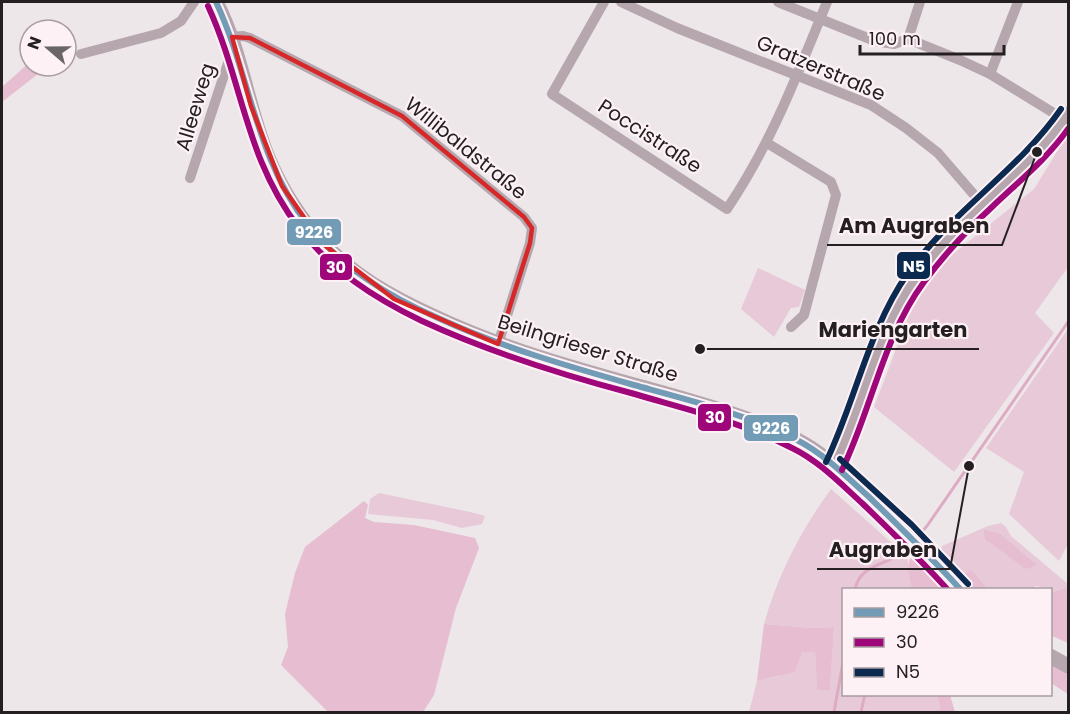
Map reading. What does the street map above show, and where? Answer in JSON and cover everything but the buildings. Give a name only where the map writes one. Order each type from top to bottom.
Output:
[{"type":"main road","name":"Beilngrieser Straße","points":[[216,2],[234,42],[267,155],[282,186],[323,244],[349,268],[387,294],[444,322],[498,344],[535,357],[700,404],[756,423],[804,444],[834,465],[906,532],[959,588]]},
{"type":"main road","points":[[834,465],[853,423],[892,316],[908,289],[933,256],[982,204],[1023,167],[1067,117]]},
{"type":"main road","points":[[1052,657],[1068,666]]},
{"type":"street","points":[[81,54],[161,33],[181,21],[194,2]]},
{"type":"street","name":"Poccistraße","points":[[604,2],[552,94],[727,209],[767,143]]},
{"type":"street","name":"Gratzerstraße","points":[[621,2],[676,28],[871,105],[938,153],[982,204]]},
{"type":"street","points":[[778,2],[875,41],[894,44],[908,39],[990,74],[1067,117]]},
{"type":"street","points":[[791,327],[804,315],[836,195],[831,182],[767,143],[827,2]]},
{"type":"street","points":[[908,39],[920,2]]},
{"type":"street","points":[[990,74],[1018,2]]},
{"type":"street","name":"Willibaldstraße","points":[[234,42],[243,36],[250,38],[402,116],[524,217],[532,228],[530,243],[498,344]]},
{"type":"street","name":"Alleeweg","points":[[190,178],[234,42]]},
{"type":"highlighted area","points":[[232,37],[250,38],[402,116],[524,217],[532,228],[530,243],[498,344],[394,299],[323,244],[282,186],[251,106]]},
{"type":"shaded area","points":[[18,73],[18,78],[33,78],[2,102],[2,87]]},
{"type":"shaded area","points":[[1068,134],[1068,267],[1035,313],[1054,333],[954,472],[874,407],[909,315],[938,266],[1034,189]]},
{"type":"shaded area","points":[[758,268],[805,290],[799,307],[791,308],[774,337],[741,309]]},
{"type":"shaded area","points":[[1068,329],[1068,544],[1059,561],[1009,514],[1024,472],[986,448]]},
{"type":"shaded area","points":[[831,489],[908,560],[912,588],[842,588],[842,696],[937,696],[940,709],[938,712],[749,712],[757,681],[779,676],[802,652],[815,652],[817,689],[830,689],[834,627],[811,628],[764,624],[776,588],[810,520]]},
{"type":"shaded area","points":[[379,493],[485,516],[482,524],[462,528],[433,520],[368,514],[370,499]]},
{"type":"shaded area","points":[[364,501],[368,505],[365,518],[374,522],[414,525],[475,538],[479,548],[456,608],[434,695],[423,712],[328,712],[281,665],[288,647],[285,614],[295,573],[305,547]]},
{"type":"shaded area","points":[[1001,523],[1011,536],[1068,584],[1068,587],[1052,593],[1052,588],[1035,586],[1034,588],[987,588],[972,570],[959,575],[945,558],[942,546],[988,526]]},
{"type":"shaded area","points":[[985,530],[1000,534],[1037,565],[1026,569],[985,539]]},
{"type":"shaded area","points":[[919,554],[955,588],[912,588],[908,572],[913,555]]},
{"type":"shaded area","points":[[972,570],[987,588],[972,588],[959,575]]},
{"type":"shaded area","points":[[1068,587],[1068,643],[1052,636],[1052,593]]},
{"type":"shaded area","points":[[764,624],[811,628],[834,627],[830,690],[817,690],[815,652],[802,652],[794,672],[757,681]]},
{"type":"shaded area","points":[[1052,664],[1068,674],[1068,694],[1052,684]]},
{"type":"shaded area","points":[[937,696],[950,696],[955,712],[938,712],[940,708]]},
{"type":"waterway","points":[[917,537],[927,526],[1068,322]]},
{"type":"waterway","points":[[856,588],[857,582],[866,571],[900,554],[910,543]]},
{"type":"waterway","points":[[834,712],[842,668]]},
{"type":"waterway","points":[[861,712],[865,696]]},
{"type":"transit line","name":"9226","points":[[216,2],[228,30],[255,116],[276,172],[290,199],[308,225],[351,268],[401,300],[486,338],[559,363],[717,408],[797,440],[826,459],[868,496],[959,588]]},
{"type":"transit line","name":"30","points":[[208,6],[220,34],[256,147],[281,201],[312,243],[354,282],[404,312],[473,343],[551,370],[733,423],[792,448],[821,466],[838,481],[946,588]]},
{"type":"transit line","name":"N5","points":[[826,462],[872,342],[894,295],[908,273],[944,230],[1025,152],[1061,109]]},
{"type":"transit line","name":"30","points":[[842,470],[888,349],[910,303],[924,282],[965,234],[1042,160],[1068,129]]},
{"type":"transit line","name":"N5","points":[[840,459],[912,525],[968,584]]},
{"type":"place","name":"Am Augraben","points":[[1037,152]]},
{"type":"place","name":"Mariengarten","points":[[700,349]]},
{"type":"place","name":"Augraben","points":[[969,466]]}]
